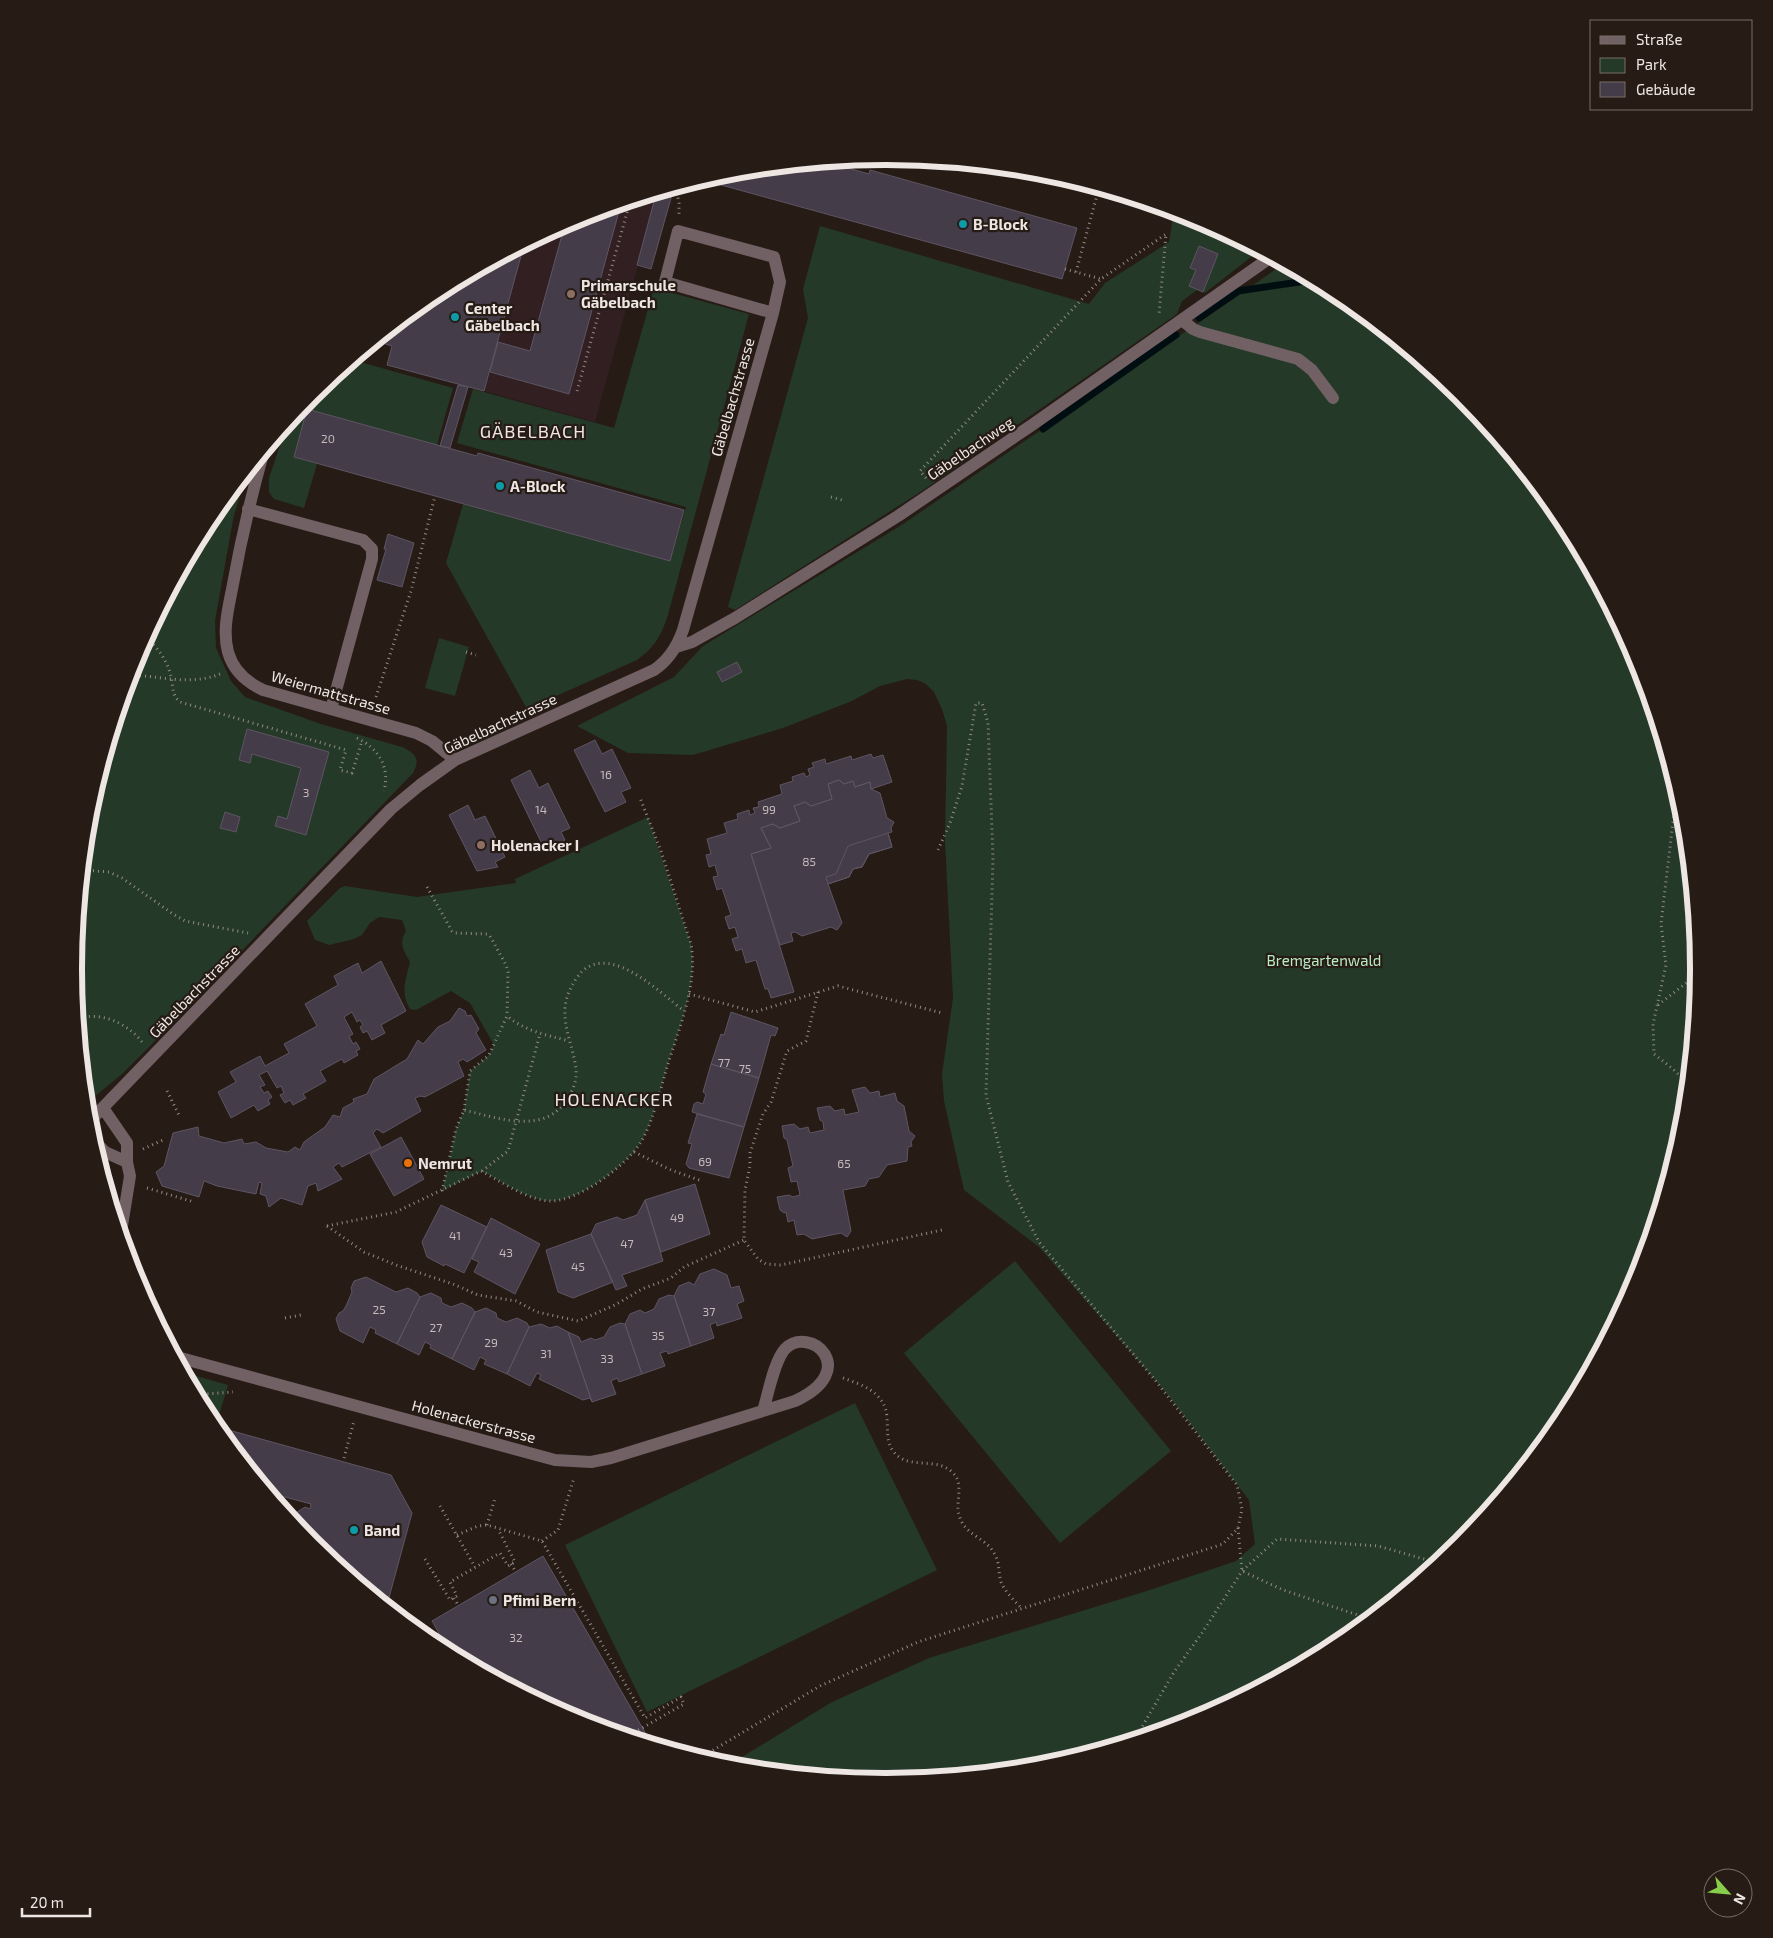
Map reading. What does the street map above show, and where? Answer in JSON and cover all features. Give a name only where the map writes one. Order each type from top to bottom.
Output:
[{"type":"street","name":"Gäbelbachstrasse","points":[[96,1115],[391,809],[420,785],[455,760],[654,670],[665,662],[676,647],[683,630],[773,313],[780,282],[774,257],[678,230],[664,282],[773,313]]},
{"type":"street","name":"Gäbelbachweg","points":[[676,647],[692,642],[735,618],[898,516],[1266,261]]},
{"type":"street","points":[[1182,320],[1200,332],[1298,359],[1312,370],[1333,398]]},
{"type":"street","name":"Weiermattstrasse","points":[[259,467],[248,508],[226,624],[226,636],[231,661],[244,679],[263,690],[416,733],[432,741],[455,760]]},
{"type":"street","points":[[248,508],[363,540],[372,550],[372,559],[331,709]]},
{"type":"street","points":[[103,1108],[127,1143],[127,1162],[130,1176],[123,1220]]},
{"type":"street","points":[[104,1151],[127,1162]]},
{"type":"street","points":[[763,1411],[780,1357],[793,1344],[805,1342],[817,1346],[825,1355],[828,1373]]},
{"type":"street","name":"Holenackerstrasse","points":[[183,1359],[555,1460],[578,1462],[591,1462],[611,1458],[796,1401],[807,1396],[822,1383],[828,1373]]},
{"type":"path","points":[[678,192],[679,209]]},
{"type":"path","points":[[1076,272],[1098,193]]},
{"type":"path","points":[[577,391],[628,208]]},
{"type":"path","points":[[936,490],[920,471],[1101,278],[1166,234],[1158,337]]},
{"type":"path","points":[[1065,269],[1101,278]]},
{"type":"path","points":[[376,697],[411,591],[435,496]]},
{"type":"path","points":[[830,497],[842,500]]},
{"type":"path","points":[[152,643],[160,650],[172,680],[174,695],[185,704],[346,750],[340,770],[352,773],[362,741]]},
{"type":"path","points":[[466,652],[476,655]]},
{"type":"path","points":[[138,676],[172,680],[206,679],[223,673]]},
{"type":"path","points":[[1639,687],[1655,733]]},
{"type":"path","points":[[938,850],[950,823],[962,786],[976,704],[982,703],[988,723],[993,858],[986,1095],[1008,1182],[1039,1242],[1156,1380],[1237,1485],[1242,1509],[1238,1528],[1242,1570]]},
{"type":"path","points":[[357,738],[378,753],[384,765],[386,778],[383,796]]},
{"type":"path","points":[[482,1171],[540,1200],[552,1201],[563,1199],[577,1194],[613,1172],[634,1152],[642,1141],[654,1111],[689,994],[693,957],[691,944],[660,851],[640,798]]},
{"type":"path","points":[[1674,809],[1661,924],[1666,965],[1653,1024],[1654,1054],[1673,1068],[1683,1079]]},
{"type":"path","points":[[88,870],[109,872],[122,878],[173,914],[185,920],[251,934]]},
{"type":"path","points":[[427,887],[452,931],[455,933],[487,934],[490,936],[508,972],[507,1016],[489,1055],[470,1071],[464,1110],[456,1129],[442,1191]]},
{"type":"path","points":[[464,1110],[516,1122],[538,1120],[554,1113],[565,1103],[574,1088],[576,1072],[569,1041],[565,1008],[570,990],[580,974],[594,964],[611,962],[628,968],[684,1011]]},
{"type":"path","points":[[1657,1006],[1690,980]]},
{"type":"path","points":[[689,994],[755,1012],[838,986],[942,1013]]},
{"type":"path","points":[[818,992],[806,1041],[787,1050],[771,1102],[763,1114],[750,1153],[750,1166],[745,1190],[744,1240],[758,1259],[766,1264],[781,1265],[942,1230]]},
{"type":"path","points":[[507,1016],[518,1026],[569,1041]]},
{"type":"path","points":[[84,1017],[110,1019],[128,1028],[143,1043]]},
{"type":"path","points":[[540,1034],[508,1151],[482,1171],[396,1212],[327,1226],[364,1252],[396,1265],[453,1284],[478,1295],[516,1302],[537,1312],[578,1321],[615,1305],[642,1289],[671,1278],[684,1267],[744,1240]]},
{"type":"path","points":[[167,1090],[180,1117]]},
{"type":"path","points":[[143,1149],[163,1140]]},
{"type":"path","points":[[634,1152],[670,1170],[702,1181]]},
{"type":"path","points":[[147,1188],[194,1202]]},
{"type":"path","points":[[285,1318],[301,1315]]},
{"type":"path","points":[[828,1373],[864,1386],[871,1390],[882,1402],[887,1417],[887,1432],[890,1444],[900,1458],[911,1463],[939,1465],[952,1471],[958,1482],[957,1510],[960,1521],[969,1532],[994,1551],[999,1564],[1002,1584],[1022,1609]]},
{"type":"path","points":[[344,1458],[358,1406]]},
{"type":"path","points":[[542,1542],[558,1530],[578,1462]]},
{"type":"path","points":[[487,1525],[495,1498]]},
{"type":"path","points":[[440,1506],[475,1567]]},
{"type":"path","points":[[457,1535],[478,1526],[487,1525],[542,1542],[645,1718],[681,1697],[684,1704],[635,1732]]},
{"type":"path","points":[[454,1598],[457,1596],[450,1582],[475,1567],[500,1553],[508,1566],[515,1562],[497,1528]]},
{"type":"path","points":[[708,1753],[820,1686],[918,1642],[1224,1544],[1238,1528]]},
{"type":"path","points":[[1139,1732],[1174,1672],[1202,1633],[1242,1570],[1277,1539],[1378,1546],[1430,1561]]},
{"type":"path","points":[[425,1559],[450,1600],[454,1598]]},
{"type":"path","points":[[511,1564],[516,1572]]},
{"type":"path","points":[[1242,1570],[1283,1590],[1363,1617]]},
{"type":"path","points":[[454,1598],[458,1606]]},
{"type":"shaded area","name":"Primarschule Gäbelbach","points":[[656,199],[595,422],[484,391],[522,253],[579,226]]},
{"type":"green space","points":[[986,172],[1010,175],[1002,176]]},
{"type":"green space","points":[[1173,218],[1194,226],[1254,255],[1205,293],[1197,290],[1182,301],[1177,314],[925,489],[735,610],[728,607],[808,318],[803,289],[820,226],[1089,304],[1105,283],[1169,242]]},
{"type":"green space","name":"Bremgartenwald","points":[[1278,267],[1333,300],[1376,331],[1455,400],[1491,439],[1555,522],[1583,567],[1608,613],[1629,661],[1648,711],[1663,761],[1675,812],[1684,864],[1689,916],[1689,1022],[1684,1074],[1675,1126],[1663,1177],[1648,1227],[1608,1325],[1583,1371],[1555,1416],[1491,1499],[1455,1538],[1376,1607],[1333,1638],[1288,1665],[1242,1690],[1194,1712],[1095,1746],[1043,1758],[939,1771],[886,1773],[834,1771],[738,1759],[832,1702],[929,1658],[1150,1590],[1236,1561],[1255,1544],[1249,1500],[1168,1395],[1039,1247],[964,1190],[944,1101],[942,1074],[953,998],[945,842],[947,726],[934,692],[926,684],[917,680],[907,679],[880,686],[852,701],[783,728],[693,755],[628,753],[577,726],[674,677],[703,646],[900,526]]},
{"type":"green space","points":[[654,288],[749,314],[668,615],[657,641],[637,660],[527,709],[446,563],[463,504],[670,561],[686,507],[457,443],[473,389],[614,428]]},
{"type":"green space","points":[[360,362],[453,388],[437,445],[309,410]]},
{"type":"green space","points":[[306,413],[294,457],[317,464],[304,508],[274,499],[269,492],[269,478],[282,439]]},
{"type":"green space","points":[[241,491],[233,520],[215,621],[216,648],[231,681],[245,697],[321,724],[402,747],[413,754],[416,764],[413,773],[122,1074],[93,1098],[84,1022],[82,969],[84,916],[89,864],[98,812],[110,761],[125,711],[165,613],[190,567],[218,522]]},
{"type":"green space","points":[[439,638],[469,647],[455,696],[425,688]]},
{"type":"green space","points":[[648,817],[691,944],[692,975],[682,1022],[646,1133],[634,1151],[613,1171],[588,1189],[562,1199],[551,1201],[534,1198],[515,1190],[482,1171],[442,1191],[456,1129],[464,1110],[470,1071],[489,1055],[494,1045],[470,1003],[451,991],[416,1010],[410,1009],[405,992],[410,962],[402,943],[406,931],[402,920],[379,917],[370,923],[362,935],[354,939],[329,945],[315,940],[307,921],[340,888],[345,886],[417,897],[516,883],[515,879]]},
{"type":"green space","points":[[1015,1261],[1171,1451],[1060,1543],[904,1353]]},
{"type":"green space","points":[[192,1375],[228,1385],[219,1417]]},
{"type":"green space","points":[[855,1403],[937,1570],[647,1712],[565,1545]]},
{"type":"building","name":"B-Block","points":[[834,167],[843,167],[869,174],[870,170],[1077,228],[1062,279],[715,183],[782,172]]},
{"type":"building","points":[[672,194],[651,269],[637,265],[655,200]]},
{"type":"building","points":[[619,211],[569,394],[490,372],[498,342],[530,351],[562,235],[560,235],[579,226]]},
{"type":"building","points":[[1199,246],[1218,254],[1203,292],[1189,286],[1196,270],[1190,268]]},
{"type":"building","name":"Center Gäbelbach","points":[[522,253],[484,391],[387,365],[392,346],[382,343],[440,300]]},
{"type":"building","points":[[458,385],[468,387],[450,448],[440,446]]},
{"type":"building","name":"A-Block","points":[[309,410],[477,456],[478,453],[684,510],[670,561],[294,457],[306,413]]},
{"type":"building","points":[[388,534],[414,543],[402,587],[377,580],[386,549],[384,549]]},
{"type":"building","points":[[737,662],[742,672],[722,682],[717,672]]},
{"type":"building","points":[[247,729],[329,752],[306,835],[275,826],[278,816],[287,819],[301,768],[252,754],[250,763],[239,760]]},
{"type":"building","points":[[595,740],[602,754],[612,749],[631,788],[621,792],[626,802],[605,812],[574,750]]},
{"type":"building","points":[[871,754],[873,758],[883,755],[892,782],[871,789],[870,782],[855,787],[853,781],[844,784],[839,780],[828,784],[832,799],[811,806],[805,802],[794,806],[800,821],[780,828],[773,824],[761,828],[771,848],[751,854],[794,992],[771,998],[768,989],[765,989],[756,960],[746,963],[742,949],[736,951],[732,939],[738,937],[735,927],[729,929],[725,917],[731,915],[722,888],[717,890],[713,877],[718,876],[715,865],[709,867],[706,855],[711,854],[707,839],[727,833],[724,823],[738,819],[737,814],[749,810],[750,815],[755,813],[753,808],[759,807],[758,802],[782,794],[780,785],[793,781],[792,777],[804,773],[806,777],[810,775],[808,769],[814,767],[812,763],[825,759],[826,764],[851,756],[852,760]]},
{"type":"building","points":[[530,770],[539,788],[548,783],[570,828],[561,832],[565,840],[545,850],[511,780]]},
{"type":"building","points":[[839,780],[844,784],[853,781],[855,787],[870,782],[871,789],[880,793],[887,818],[894,822],[891,828],[892,832],[888,833],[892,847],[869,854],[862,867],[853,869],[849,877],[828,884],[842,923],[837,930],[831,927],[802,936],[795,932],[791,933],[793,941],[780,945],[751,854],[771,848],[761,828],[773,824],[780,828],[800,821],[794,806],[805,802],[811,806],[832,799],[828,784]]},
{"type":"building","points":[[468,805],[475,820],[485,816],[505,857],[495,862],[498,867],[477,871],[449,815]]},
{"type":"building","points":[[225,812],[240,817],[236,832],[220,828]]},
{"type":"building","points":[[888,833],[892,847],[869,854],[862,867],[853,869],[849,877],[828,884],[826,877],[836,874],[848,846]]},
{"type":"building","points":[[381,961],[406,1011],[381,1025],[385,1033],[372,1040],[367,1031],[363,1033],[360,1027],[363,1025],[360,1020],[357,1022],[352,1012],[344,1017],[353,1034],[349,1036],[353,1044],[356,1042],[360,1049],[356,1051],[358,1055],[344,1063],[342,1059],[320,1071],[326,1081],[303,1094],[306,1098],[293,1105],[290,1100],[285,1103],[280,1095],[284,1093],[281,1086],[277,1088],[267,1071],[259,1075],[265,1085],[260,1087],[264,1093],[268,1091],[272,1097],[268,1100],[270,1104],[258,1111],[254,1105],[231,1118],[218,1092],[236,1082],[230,1072],[260,1056],[265,1066],[289,1053],[284,1044],[317,1026],[305,1004],[338,985],[334,976],[358,963],[362,973]]},
{"type":"building","points":[[459,1008],[465,1011],[467,1016],[471,1015],[479,1029],[476,1033],[486,1050],[467,1062],[463,1059],[458,1062],[464,1076],[425,1097],[415,1098],[421,1111],[383,1133],[377,1129],[373,1133],[381,1147],[342,1167],[339,1163],[333,1167],[342,1179],[318,1191],[316,1183],[308,1186],[302,1205],[281,1198],[269,1207],[266,1196],[260,1194],[262,1183],[259,1182],[256,1194],[217,1186],[204,1181],[199,1197],[162,1186],[156,1172],[164,1166],[173,1133],[198,1127],[199,1136],[224,1143],[242,1139],[244,1144],[256,1142],[266,1148],[288,1152],[295,1147],[300,1150],[304,1142],[325,1127],[333,1115],[340,1117],[343,1108],[354,1102],[353,1099],[367,1094],[374,1079],[407,1059],[418,1040],[423,1044],[438,1027],[450,1021]]},
{"type":"building","points":[[731,1012],[778,1028],[775,1036],[771,1035],[759,1078],[711,1064],[721,1034],[724,1035]]},
{"type":"building","points":[[711,1064],[759,1078],[744,1127],[692,1112],[694,1104],[697,1102],[703,1104],[706,1094],[703,1092]]},
{"type":"building","points":[[865,1087],[870,1093],[879,1091],[880,1097],[895,1093],[897,1101],[904,1106],[909,1131],[915,1136],[911,1142],[912,1146],[908,1147],[907,1161],[887,1165],[879,1177],[869,1179],[865,1186],[843,1190],[851,1231],[847,1237],[841,1233],[812,1239],[804,1234],[797,1235],[794,1220],[788,1222],[786,1212],[784,1213],[780,1210],[777,1197],[800,1195],[797,1181],[791,1182],[788,1168],[793,1166],[782,1126],[794,1124],[800,1129],[808,1127],[810,1133],[824,1130],[817,1108],[830,1106],[835,1111],[844,1109],[845,1115],[859,1112],[852,1090]]},
{"type":"building","points":[[697,1114],[744,1127],[729,1178],[689,1168],[686,1164],[692,1144],[688,1143]]},
{"type":"building","points":[[401,1137],[424,1179],[394,1196],[370,1154]]},
{"type":"building","points":[[695,1184],[710,1234],[661,1252],[645,1200]]},
{"type":"building","points":[[645,1200],[663,1261],[622,1275],[627,1286],[616,1290],[591,1234],[596,1224],[617,1217],[623,1220],[637,1215]]},
{"type":"building","points":[[441,1205],[487,1227],[464,1273],[445,1264],[444,1266],[427,1257],[422,1242]]},
{"type":"building","points":[[491,1218],[540,1244],[515,1294],[474,1272],[479,1262],[472,1259]]},
{"type":"building","points":[[591,1234],[613,1282],[573,1298],[558,1292],[546,1250]]},
{"type":"building","points":[[714,1269],[727,1275],[731,1288],[739,1286],[744,1301],[737,1304],[742,1318],[717,1326],[716,1322],[710,1325],[714,1338],[691,1346],[674,1296],[679,1286],[689,1282],[694,1285],[700,1274]]},
{"type":"building","points":[[366,1277],[396,1292],[408,1288],[420,1297],[397,1344],[375,1333],[376,1330],[370,1327],[363,1343],[340,1331],[336,1319],[346,1306],[354,1281]]},
{"type":"building","points":[[431,1293],[441,1298],[442,1303],[451,1307],[462,1303],[472,1308],[475,1312],[452,1359],[430,1348],[431,1345],[425,1342],[419,1355],[397,1344],[420,1297]]},
{"type":"building","points":[[669,1295],[674,1296],[691,1346],[668,1354],[667,1351],[660,1353],[665,1366],[642,1374],[625,1324],[630,1314],[640,1310],[645,1313],[654,1309],[659,1299]]},
{"type":"building","points":[[486,1308],[496,1313],[497,1318],[506,1322],[517,1318],[527,1323],[529,1327],[507,1374],[484,1364],[486,1360],[480,1357],[474,1370],[452,1359],[475,1312]]},
{"type":"building","points":[[620,1323],[625,1324],[642,1374],[619,1382],[617,1378],[611,1381],[616,1394],[592,1402],[568,1332],[579,1337],[581,1342],[591,1338],[595,1340],[604,1337],[610,1327]]},
{"type":"building","points":[[541,1324],[550,1328],[557,1326],[568,1332],[592,1402],[590,1398],[583,1400],[539,1379],[541,1375],[537,1373],[530,1386],[507,1374],[529,1327]]},
{"type":"building","name":"Band","points":[[228,1430],[391,1475],[412,1513],[388,1600],[318,1538],[295,1513],[305,1507],[310,1509],[311,1504],[279,1495]]},
{"type":"building","points":[[543,1556],[647,1736],[579,1712],[531,1690],[484,1665],[442,1639],[432,1621]]},
{"type":"waterway","points":[[1199,318],[1238,291],[1303,281]]},
{"type":"waterway","points":[[1043,429],[1176,335]]},
{"type":"place","name":"B-Block","points":[[963,224]]},
{"type":"place","name":"Primarschule Gäbelbach","points":[[571,294]]},
{"type":"place","name":"Center Gäbelbach","points":[[455,317]]},
{"type":"place","name":"A-Block","points":[[500,486]]},
{"type":"place","name":"Holenacker I","points":[[481,845]]},
{"type":"place","name":"Nemrut","points":[[408,1163]]},
{"type":"place","name":"Band","points":[[354,1530]]},
{"type":"place","name":"Pfimi Bern","points":[[493,1600]]},
{"type":"district","name":"GÄBELBACH","points":[[533,431]]},
{"type":"district","name":"HOLENACKER","points":[[614,1099]]}]
